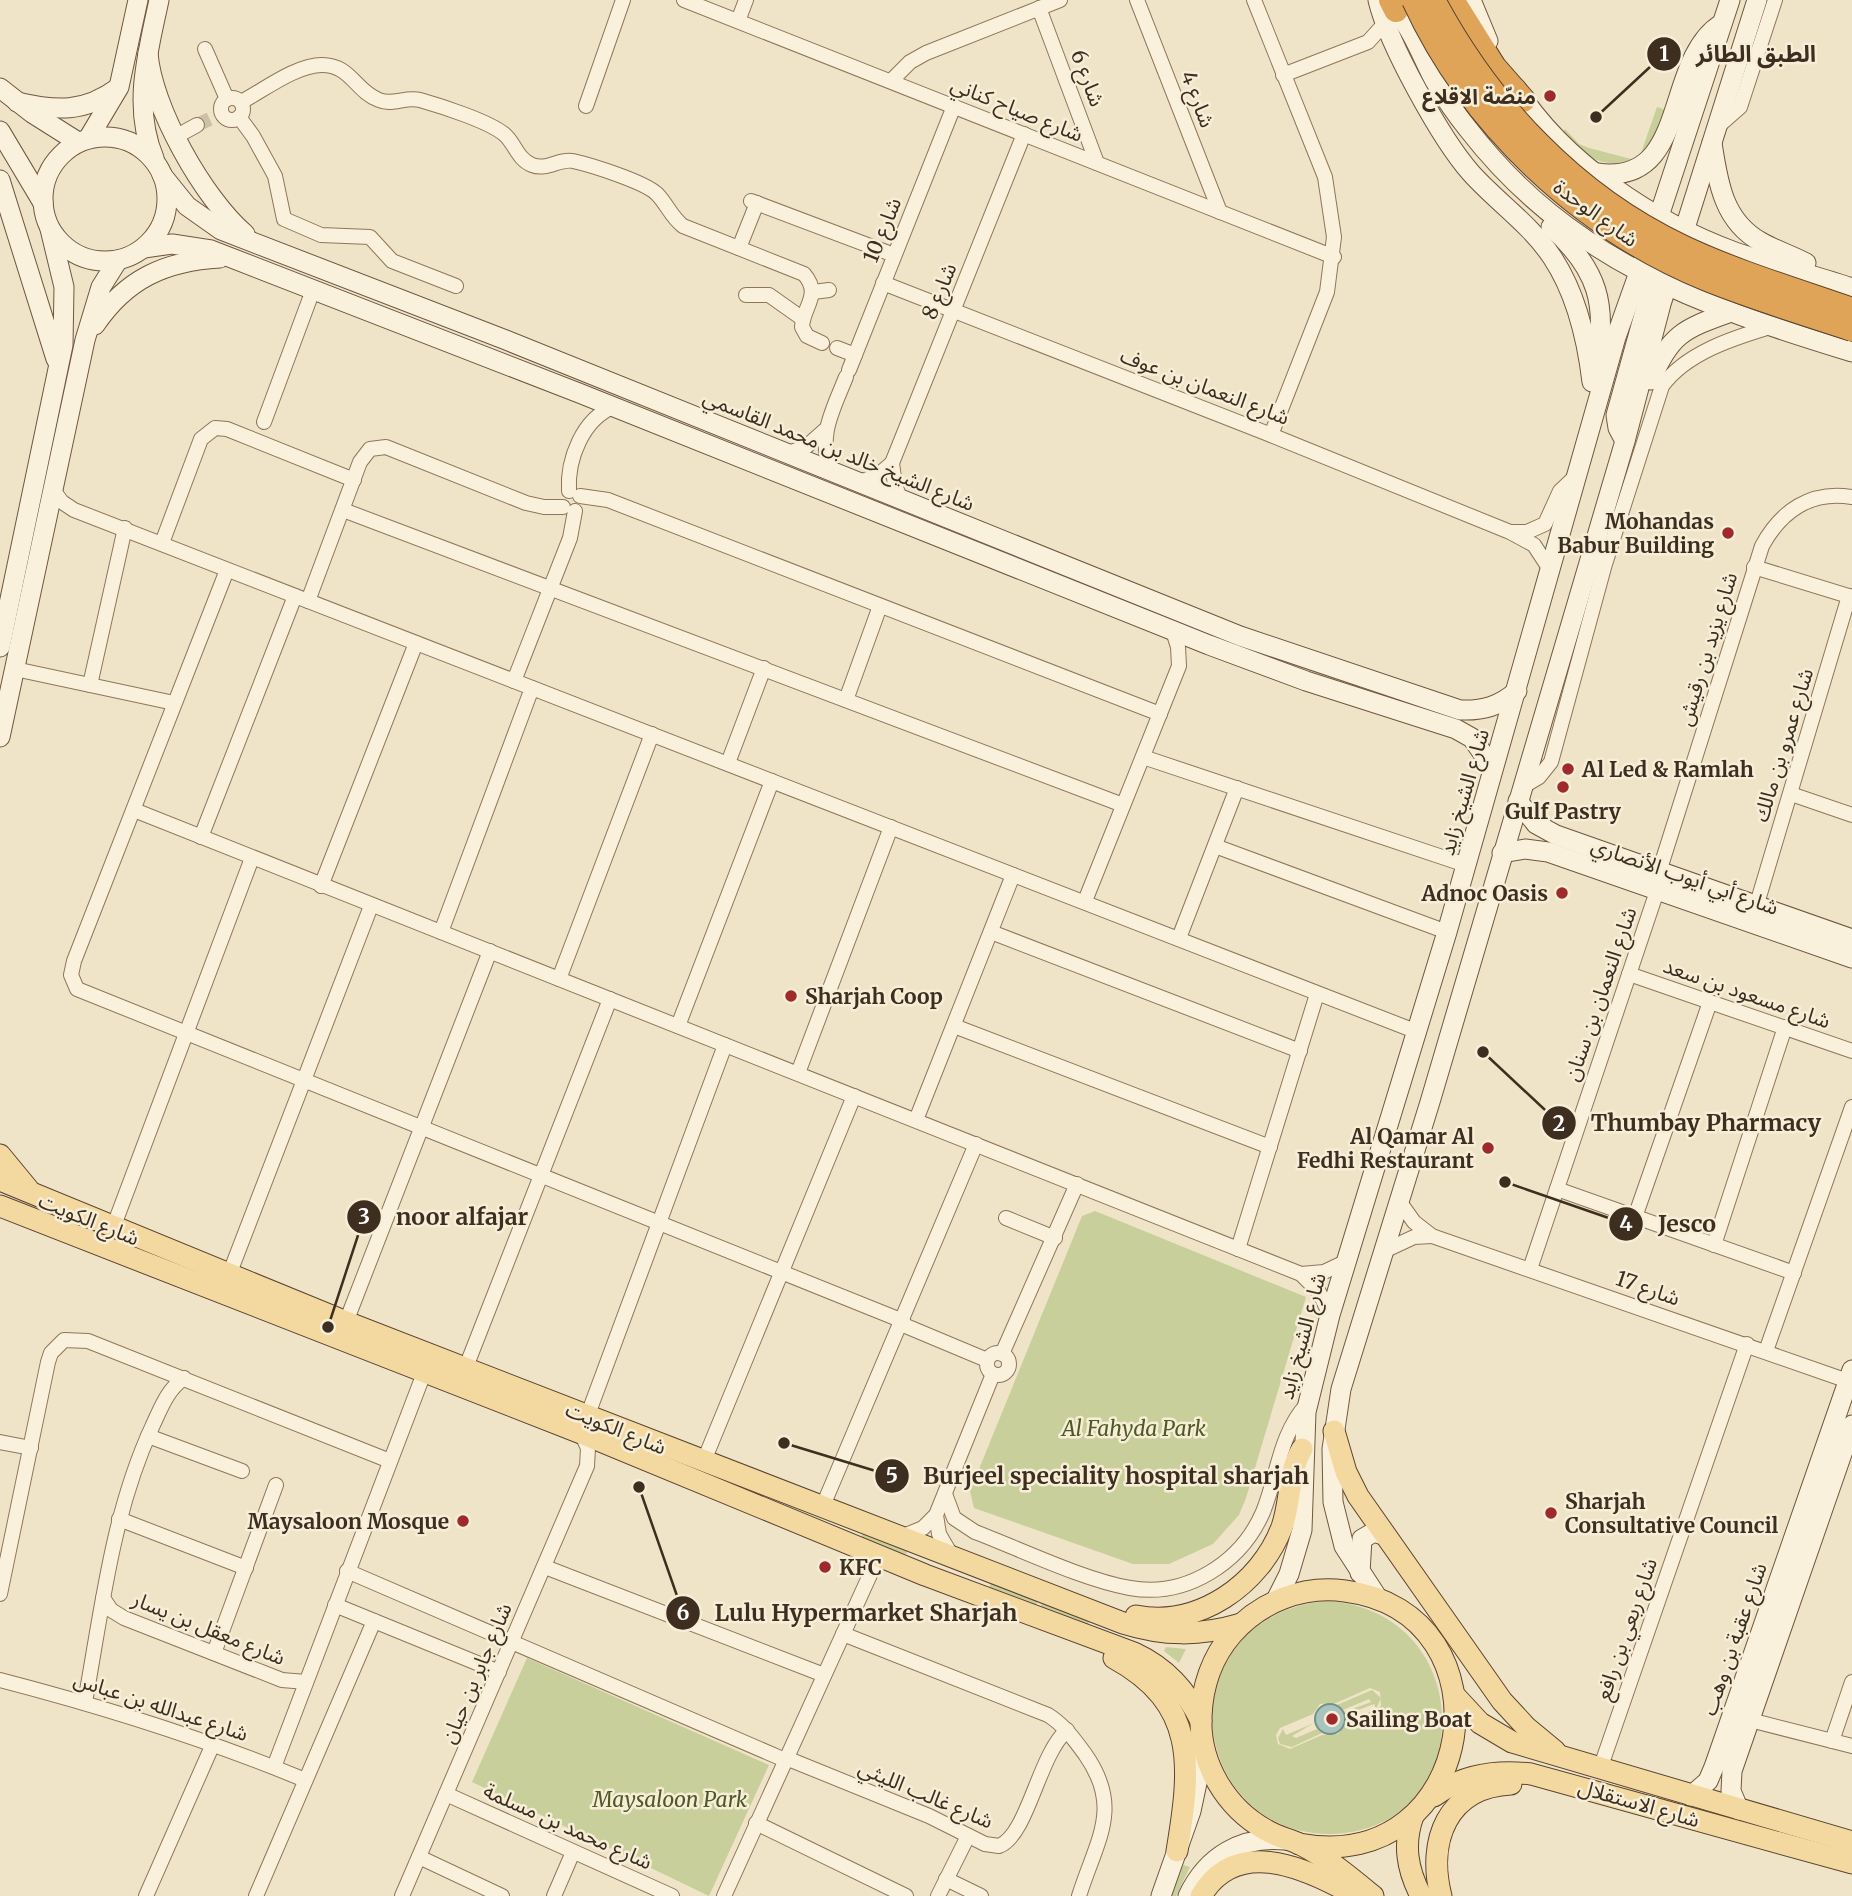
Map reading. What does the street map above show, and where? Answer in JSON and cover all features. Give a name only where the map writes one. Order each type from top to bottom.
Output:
[{"type":"highway","name":"شارع الوحدة","points":[[1433,0],[1468,60],[1518,124],[1567,171],[1610,204],[1656,233],[1716,262],[1852,310]]},
{"type":"highway","points":[[1452,0],[1494,67],[1523,100]]},
{"type":"highway","name":"شارع الوحدة","points":[[1391,5],[1449,63],[1489,118],[1528,160],[1588,212],[1665,260],[1706,279],[1852,329]]},
{"type":"main road","points":[[0,1155],[37,1198]]},
{"type":"main road","name":"شارع الكويت","points":[[0,1180],[37,1198],[533,1395],[584,1424],[617,1447],[925,1574],[1156,1664],[1182,1689],[1200,1721]]},
{"type":"main road","name":"شارع الكويت","points":[[6,1212],[424,1373],[487,1396],[703,1463],[1140,1628],[1169,1633],[1198,1633],[1241,1624]]},
{"type":"main road","points":[[487,1396],[484,1391],[486,1386],[518,1395],[533,1395]]},
{"type":"main road","points":[[1334,1431],[1352,1484],[1502,1700],[1539,1739],[1569,1760]]},
{"type":"main road","points":[[1088,1610],[1111,1610],[1154,1618],[1175,1617],[1206,1607],[1238,1588],[1259,1567],[1275,1542],[1286,1514],[1292,1470],[1302,1449]]},
{"type":"main road","points":[[925,1574],[943,1573],[969,1580],[976,1576],[978,1569]]},
{"type":"main road","points":[[1373,1896],[1293,1842],[1264,1829],[1234,1805],[1219,1785],[1204,1750],[1200,1721],[1203,1690],[1222,1648],[1241,1624],[1275,1602],[1309,1591],[1333,1590],[1379,1600],[1407,1616],[1429,1638],[1446,1665],[1455,1696],[1457,1724],[1453,1751],[1443,1777],[1421,1808],[1408,1836],[1410,1872],[1421,1896]]},
{"type":"main road","points":[[1081,1633],[1102,1651],[1148,1679],[1173,1711],[1183,1737],[1186,1763],[1177,1851]]},
{"type":"main road","name":"شارع الاستقلال","points":[[1455,1696],[1471,1715],[1501,1737],[1569,1760],[1852,1842]]},
{"type":"main road","name":"شارع الاستقلال","points":[[1293,1842],[1329,1847],[1359,1844],[1388,1833],[1461,1780],[1487,1773],[1531,1774],[1852,1863]]},
{"type":"main road","points":[[1441,1896],[1437,1873],[1440,1833],[1450,1814],[1463,1801],[1485,1788],[1502,1785],[1576,1786]]},
{"type":"main road","points":[[1201,1896],[1227,1869],[1262,1860],[1306,1870],[1357,1896]]},
{"type":"street","points":[[43,203],[43,188],[55,161],[83,140],[119,87],[138,0]]},
{"type":"street","points":[[51,229],[60,242],[87,259],[118,260],[144,248],[153,238],[165,215],[167,201],[144,125],[142,96],[159,0]]},
{"type":"street","points":[[586,106],[623,0]]},
{"type":"street","name":"شارع صياح كناني","points":[[684,0],[1334,257]]},
{"type":"street","points":[[738,21],[746,0]]},
{"type":"street","points":[[891,81],[910,62],[926,53],[1060,0]]},
{"type":"street","name":"شارع 4","points":[[1137,0],[1220,212]]},
{"type":"street","points":[[1254,0],[1325,177],[1333,217],[1334,257],[1323,303],[1271,435]]},
{"type":"street","points":[[1471,0],[1491,48],[1523,100],[1559,143],[1597,173],[1684,230],[1735,252],[1852,288]]},
{"type":"street","name":"شارع الشيخ زايد","points":[[1379,1600],[1344,1546],[1333,1502],[1331,1466],[1334,1431],[1346,1369],[1430,1102],[1625,441],[1635,404],[1659,216],[1730,0]]},
{"type":"street","name":"شارع الشيخ زايد","points":[[1275,1602],[1292,1567],[1302,1530],[1302,1449],[1307,1404],[1330,1315],[1447,932],[1595,415],[1652,279],[1684,230],[1757,0]]},
{"type":"street","points":[[1775,0],[1740,107],[1713,134],[1721,194],[1735,220],[1754,238],[1798,259],[1829,281]]},
{"type":"street","points":[[1368,42],[1391,5]]},
{"type":"street","points":[[1391,5],[1397,47],[1434,118],[1460,159],[1535,235],[1553,259],[1575,306],[1592,382],[1595,415]]},
{"type":"street","points":[[1391,5],[1452,107],[1514,180],[1567,227],[1652,279],[1728,313],[1852,352]]},
{"type":"street","name":"شارع 6","points":[[1039,9],[1097,163]]},
{"type":"street","points":[[1597,173],[1622,173],[1650,161],[1663,142],[1694,53],[1705,36],[1722,23]]},
{"type":"street","points":[[1283,75],[1368,42],[1397,47]]},
{"type":"street","points":[[205,49],[229,109],[253,136],[275,176],[284,219],[321,235],[356,234],[370,237],[392,261],[456,286]]},
{"type":"street","points":[[148,53],[151,77],[167,116],[208,195],[229,220],[259,245]]},
{"type":"street","points":[[229,109],[305,68],[332,66],[349,73],[368,94],[382,102],[419,100],[498,130],[531,165],[546,167],[572,161],[646,187],[658,195],[669,213],[684,226],[799,271],[808,279],[813,292],[803,319],[803,332],[822,343]]},
{"type":"street","points":[[17,102],[51,110],[75,109],[98,102],[119,87]]},
{"type":"street","points":[[0,88],[17,102],[83,140],[103,136],[125,140],[145,151],[159,169]]},
{"type":"street","name":"شارع 10","points":[[832,473],[824,452],[825,430],[954,106]]},
{"type":"street","points":[[144,125],[167,116]]},
{"type":"street","points":[[177,136],[197,125]]},
{"type":"street","points":[[0,131],[43,203],[64,287],[65,316],[58,366],[0,647]]},
{"type":"street","name":"شارع 8","points":[[892,463],[1024,134]]},
{"type":"street","name":"شارع الشيخ خالد بن محمد القاسمي","points":[[159,169],[187,206],[221,230],[506,340],[1228,631],[1378,684],[1424,708],[1472,738],[1493,768]]},
{"type":"street","points":[[0,180],[58,366]]},
{"type":"street","points":[[1514,180],[1529,206],[1566,242],[1595,285],[1603,318],[1592,382]]},
{"type":"street","points":[[187,206],[198,203],[208,195]]},
{"type":"street","points":[[739,248],[754,202],[894,256]]},
{"type":"street","name":"شارع الشيخ خالد بن محمد القاسمي","points":[[144,248],[172,244],[191,246],[230,258],[579,393],[1209,645],[1338,692],[1424,708],[1475,711],[1503,703],[1517,691]]},
{"type":"street","points":[[85,340],[119,295],[148,274],[181,262],[230,258]]},
{"type":"street","points":[[0,737],[85,340],[102,287],[118,260]]},
{"type":"street","points":[[1625,441],[1618,428],[1616,415],[1652,279]]},
{"type":"street","name":"شارع النعمان بن عوف","points":[[883,284],[1271,435],[1510,532],[1534,545],[1551,571]]},
{"type":"street","points":[[813,292],[829,289]]},
{"type":"street","points":[[264,422],[313,290]]},
{"type":"street","points":[[746,295],[769,295],[803,319]]},
{"type":"street","points":[[1635,404],[1645,393],[1665,349],[1677,335],[1728,313]]},
{"type":"street","points":[[1520,794],[1539,778],[1550,762],[1605,565],[1662,386],[1674,372],[1726,341],[1770,327]]},
{"type":"street","points":[[461,348],[461,337],[467,332],[506,340]]},
{"type":"street","points":[[837,348],[855,355]]},
{"type":"street","points":[[579,393],[586,414],[586,429]]},
{"type":"street","points":[[201,837],[301,599],[342,510],[363,455],[377,446],[386,447],[526,503],[544,508],[569,509],[581,504],[575,493],[570,466],[586,429],[600,413],[614,407]]},
{"type":"street","points":[[162,543],[201,439],[215,428],[227,429],[354,480]]},
{"type":"street","points":[[786,454],[807,446],[825,430]]},
{"type":"street","points":[[860,482],[878,475],[892,463],[900,498]]},
{"type":"street","points":[[1510,532],[1527,532],[1545,524],[1560,491],[1577,475]]},
{"type":"street","points":[[53,490],[62,502],[74,510],[1415,1031]]},
{"type":"street","points":[[575,493],[608,500],[1160,714]]},
{"type":"street","name":"شارع يزيد بن رقيش","points":[[1658,881],[1754,567],[1771,530],[1799,504],[1835,494],[1852,497]]},
{"type":"street","points":[[514,681],[570,538],[569,509]]},
{"type":"street","points":[[47,516],[74,510]]},
{"type":"street","points":[[342,510],[550,586],[1123,804]]},
{"type":"street","points":[[90,685],[125,528]]},
{"type":"street","points":[[1595,540],[1605,565]]},
{"type":"street","points":[[1754,567],[1850,596]]},
{"type":"street","points":[[227,569],[75,961],[73,982],[83,992],[902,1322],[987,1360]]},
{"type":"street","name":"شارع عمرو بن مالك","points":[[1756,907],[1850,596]]},
{"type":"street","points":[[846,700],[880,606]]},
{"type":"street","points":[[1172,628],[1178,646],[1179,666]]},
{"type":"street","points":[[321,886],[416,643]]},
{"type":"street","points":[[1085,901],[1179,666],[1192,653],[1209,645]]},
{"type":"street","points":[[728,763],[764,668]]},
{"type":"street","points":[[15,669],[174,703]]},
{"type":"street","points":[[1338,692],[1372,696],[1380,691],[1378,684]]},
{"type":"street","points":[[441,932],[532,688]]},
{"type":"street","points":[[559,979],[652,734]]},
{"type":"street","points":[[1143,757],[1466,865]]},
{"type":"street","points":[[678,1026],[772,781]]},
{"type":"street","points":[[1179,938],[1237,788]]},
{"type":"street","name":"شارع أبي أيوب الأنصاري","points":[[1520,794],[1528,816],[1576,852]]},
{"type":"street","points":[[1791,794],[1852,815]]},
{"type":"street","points":[[134,810],[1301,1275],[1319,1292],[1330,1315]]},
{"type":"street","points":[[798,1073],[891,827]]},
{"type":"street","points":[[1215,846],[1447,932]]},
{"type":"street","name":"شارع أبي أيوب الأنصاري","points":[[1502,853],[1537,849],[1576,852],[1658,881],[1852,958]]},
{"type":"street","points":[[113,1228],[252,858]]},
{"type":"street","points":[[916,1120],[1013,875]]},
{"type":"street","name":"شارع أبي أيوب الأنصاري","points":[[1658,881],[1756,907],[1852,939]]},
{"type":"street","name":"شارع النعمان بن سنان","points":[[1530,1269],[1658,881]]},
{"type":"street","points":[[229,1275],[371,905]]},
{"type":"street","points":[[991,932],[1300,1051]]},
{"type":"street","points":[[346,1322],[490,951]]},
{"type":"street","name":"شارع مسعود بن سعد","points":[[1629,974],[1852,1051]]},
{"type":"street","points":[[1238,1249],[1317,994]]},
{"type":"street","points":[[466,1367],[610,999]]},
{"type":"street","points":[[1635,1217],[1710,1002]]},
{"type":"street","points":[[954,1026],[1270,1147]]},
{"type":"street","points":[[1714,1245],[1785,1027]]},
{"type":"street","points":[[587,1466],[588,1448],[584,1424],[725,1045]]},
{"type":"street","points":[[1430,1102],[1451,1085]]},
{"type":"street","points":[[703,1463],[853,1096]]},
{"type":"street","points":[[1766,1351],[1852,1107]]},
{"type":"street","points":[[822,1507],[976,1144]]},
{"type":"street","points":[[1002,1354],[1077,1184]]},
{"type":"street","points":[[1557,1189],[1794,1273]]},
{"type":"street","name":"شارع 17","points":[[1399,1201],[1414,1222],[1432,1236],[1766,1351],[1850,1375]]},
{"type":"street","points":[[1006,1218],[1055,1238]]},
{"type":"street","points":[[1384,1251],[1404,1240],[1432,1236]]},
{"type":"street","points":[[1301,1275],[1324,1272],[1345,1262]]},
{"type":"street","points":[[0,1594],[51,1353],[64,1340],[88,1341],[390,1461]]},
{"type":"street","name":"شارع ربعي بن رافع","points":[[1600,1769],[1747,1344]]},
{"type":"street","points":[[995,1353],[1002,1354],[1007,1359],[1007,1370],[1001,1374],[993,1374],[988,1370],[987,1360],[995,1353]]},
{"type":"street","points":[[274,1767],[424,1373]]},
{"type":"street","points":[[898,1537],[923,1528],[936,1515],[993,1374]]},
{"type":"street","name":"شارع عقبة بن وهب","points":[[1691,1796],[1708,1781],[1714,1767],[1850,1375]]},
{"type":"street","points":[[85,1702],[119,1519],[148,1436],[166,1396],[184,1378]]},
{"type":"street","points":[[945,1494],[954,1518],[975,1532],[1118,1586],[1149,1590],[1176,1586],[1215,1570],[1248,1539],[1263,1513],[1289,1429],[1307,1404]]},
{"type":"street","name":"شارع عقبة بن وهب","points":[[1739,1810],[1731,1791],[1730,1778],[1852,1425]]},
{"type":"street","points":[[148,1436],[242,1471]]},
{"type":"street","points":[[0,1442],[30,1448]]},
{"type":"street","points":[[587,1466],[617,1447]]},
{"type":"street","name":"شارع جابر بن حيان","points":[[402,1896],[587,1466]]},
{"type":"street","points":[[214,1653],[276,1485]]},
{"type":"street","points":[[936,1515],[943,1544],[955,1560]]},
{"type":"street","points":[[119,1519],[246,1568]]},
{"type":"street","points":[[1360,1574],[1362,1539],[1374,1532],[1386,1536]]},
{"type":"street","points":[[724,1896],[879,1555]]},
{"type":"street","points":[[545,1567],[824,1675]]},
{"type":"street","name":"شارع غالب الليثي","points":[[347,1571],[786,1759],[929,1816],[992,1846],[1012,1839],[1049,1752],[1067,1730]]},
{"type":"street","name":"شارع معقل بن يسار","points":[[103,1598],[117,1615],[282,1680],[306,1682]]},
{"type":"street","points":[[335,1605],[499,1672]]},
{"type":"street","points":[[256,1896],[374,1621]]},
{"type":"street","points":[[1760,1631],[1765,1642],[1760,1664],[1768,1667]]},
{"type":"street","points":[[843,1634],[1048,1715],[1067,1730],[1099,1774],[1106,1794],[1105,1816],[1079,1896]]},
{"type":"street","name":"شارع عبدالله بن عباس","points":[[0,1680],[85,1702],[213,1744],[306,1780]]},
{"type":"street","points":[[1832,1741],[1852,1682]]},
{"type":"street","points":[[1750,1720],[1852,1746]]},
{"type":"street","points":[[146,1896],[213,1744]]},
{"type":"street","points":[[1161,1896],[1194,1801],[1204,1750]]},
{"type":"street","name":"شارع محمد بن مسلمة","points":[[446,1794],[672,1896]]},
{"type":"street","points":[[756,1823],[906,1896]]},
{"type":"street","points":[[938,1896],[968,1836]]},
{"type":"street","points":[[1188,1896],[1197,1879],[1221,1854],[1252,1841],[1293,1842]]},
{"type":"street","points":[[554,1896],[573,1852]]},
{"type":"street","points":[[419,1857],[502,1896]]},
{"type":"street","points":[[946,1879],[981,1896]]},
{"type":"green space","points":[[1657,107],[1666,110],[1645,158],[1641,153]]},
{"type":"green space","points":[[1565,129],[1579,144],[1631,159],[1632,162],[1610,163],[1593,158],[1563,132]]},
{"type":"green space","name":"Al Fahyda Park","points":[[1095,1211],[1306,1297],[1239,1515],[1213,1544],[1169,1564],[1133,1564],[974,1508],[970,1491],[1082,1216]]},
{"type":"green space","points":[[863,1532],[909,1550],[906,1554],[901,1553],[861,1538]]},
{"type":"green space","points":[[991,1582],[1038,1600],[1036,1606],[989,1588]]},
{"type":"green space","points":[[1043,1601],[1090,1619],[1088,1625],[1040,1608]]},
{"type":"green space","points":[[1327,1601],[1378,1614],[1414,1641],[1435,1679],[1442,1721],[1435,1762],[1414,1799],[1378,1824],[1329,1834],[1305,1832],[1283,1825],[1262,1814],[1244,1798],[1226,1773],[1213,1730],[1212,1715],[1217,1685],[1233,1651],[1259,1625],[1290,1609]],"holes":[[[1370,1688],[1380,1692],[1381,1706],[1346,1724],[1338,1734],[1322,1735],[1290,1749],[1278,1744],[1276,1735],[1280,1728],[1313,1714],[1320,1704],[1336,1703]]]},
{"type":"green space","points":[[1166,1647],[1186,1649],[1179,1663],[1164,1651]]},
{"type":"green space","name":"Maysaloon Park","points":[[527,1658],[769,1765],[709,1896],[472,1782]]},
{"type":"green space","points":[[1372,1690],[1381,1698],[1376,1709],[1374,1704],[1345,1715],[1344,1712],[1371,1702],[1369,1699],[1343,1710],[1337,1705]]},
{"type":"green space","points":[[1314,1723],[1292,1736],[1296,1738],[1317,1729],[1322,1733],[1292,1747],[1280,1744],[1278,1738],[1283,1729],[1286,1735]]},
{"type":"green space","points":[[1183,1865],[1190,1867],[1176,1896],[1171,1896]]},
{"type":"water","points":[[1330,1704],[1341,1708],[1345,1719],[1341,1730],[1330,1734],[1319,1730],[1315,1719],[1319,1708]]},
{"type":"tunnel","points":[[197,125],[216,116]]},
{"type":"place","name":"منصّة الاقلاع","points":[[1550,96]]},
{"type":"place","name":"الطبق الطائر","points":[[1596,117]]},
{"type":"place","name":"Mohandas Babur Building","points":[[1728,533]]},
{"type":"place","name":"Al Led & Ramlah","points":[[1568,769]]},
{"type":"place","name":"Gulf Pastry","points":[[1563,787]]},
{"type":"place","name":"Adnoc Oasis","points":[[1562,893]]},
{"type":"place","name":"Sharjah Coop","points":[[791,996]]},
{"type":"place","name":"Thumbay Pharmacy","points":[[1483,1052]]},
{"type":"place","name":"Al Qamar Al Fedhi Restaurant","points":[[1488,1148]]},
{"type":"place","name":"Jesco","points":[[1505,1182]]},
{"type":"place","name":"noor alfajar","points":[[328,1327]]},
{"type":"place","name":"Burjeel speciality hospital sharjah","points":[[784,1443]]},
{"type":"place","name":"Lulu Hypermarket Sharjah","points":[[639,1487]]},
{"type":"place","name":"Sharjah Consultative Council","points":[[1551,1513]]},
{"type":"place","name":"Maysaloon Mosque","points":[[463,1521]]},
{"type":"place","name":"KFC","points":[[825,1567]]},
{"type":"place","name":"Sailing Boat","points":[[1332,1719]]}]
